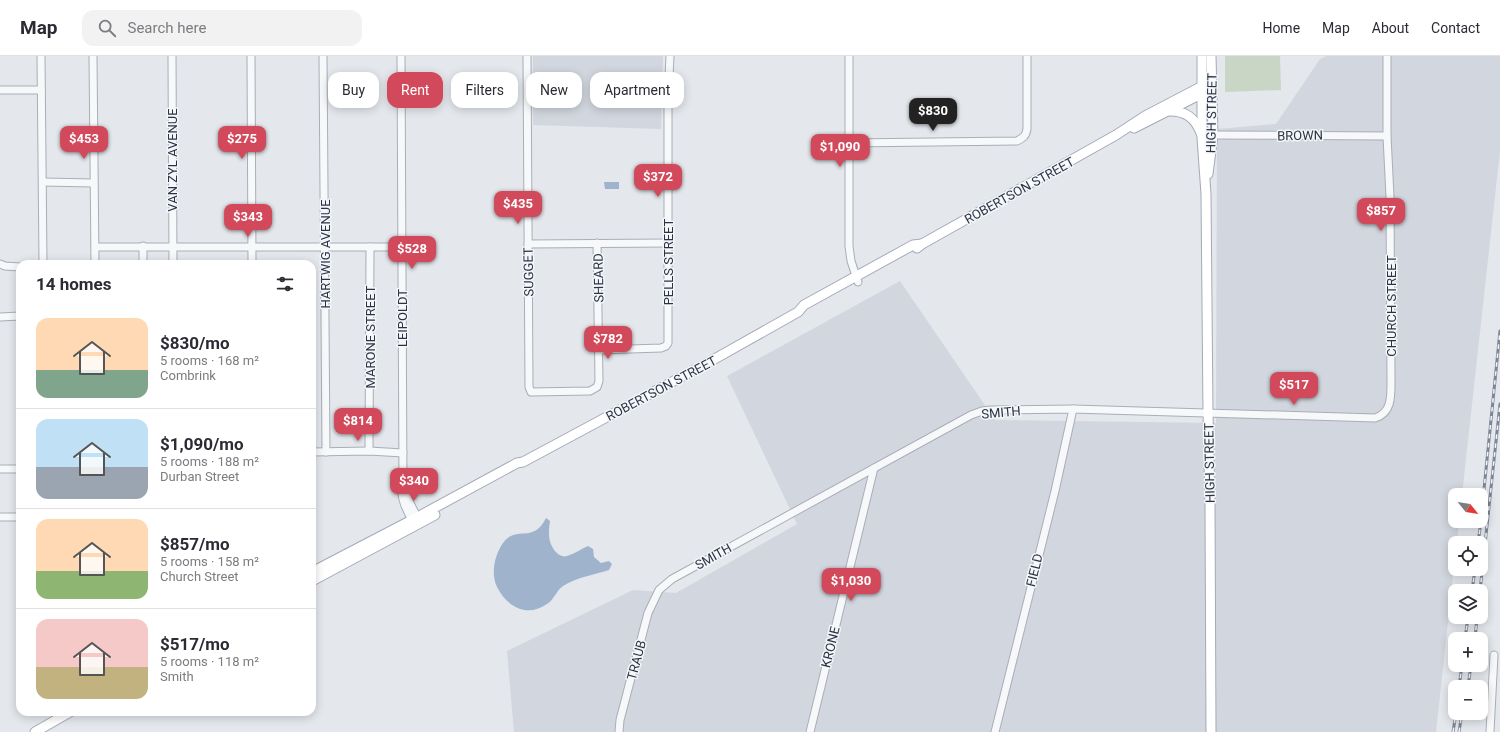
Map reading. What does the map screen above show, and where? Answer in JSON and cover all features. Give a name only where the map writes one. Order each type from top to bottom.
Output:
[{"type":"main road","name":"HIGH STREET","points":[[1202,56],[1202,138],[1206,194],[1211,732]]},
{"type":"main road","name":"HIGH STREET","points":[[1206,194],[1213,136],[1212,56]]},
{"type":"main road","name":"ROBERTSON STREET","points":[[316,579],[417,522],[517,463],[523,462],[704,364],[798,312],[804,305],[857,279],[913,245],[922,244],[1116,135],[1145,116],[1212,85]]},
{"type":"main road","name":"ROBERTSON STREET","points":[[1116,135],[1142,125],[1170,111],[1202,90]]},
{"type":"main road","points":[[1170,111],[1180,112],[1190,117],[1196,123],[1202,138]]},
{"type":"main road","name":"ROBERTSON STREET","points":[[316,570],[417,522]]},
{"type":"main road","points":[[34,732],[63,716]]},
{"type":"street","points":[[42,56],[43,260]]},
{"type":"street","points":[[93,56],[95,260]]},
{"type":"street","name":"VAN ZYL AVENUE","points":[[172,56],[173,260]]},
{"type":"street","points":[[251,56],[252,260]]},
{"type":"street","name":"HARTWIG AVENUE","points":[[323,56],[326,452]]},
{"type":"street","name":"LEIPOLDT","points":[[402,56],[403,453],[404,484],[417,522]]},
{"type":"street","name":"SUGGET","points":[[527,56],[530,391]]},
{"type":"street","name":"PELLS STREET","points":[[598,350],[661,348],[666,346],[668,342],[670,56]]},
{"type":"street","points":[[849,56],[849,246],[851,261],[857,279]]},
{"type":"street","points":[[849,143],[1017,141],[1025,137],[1028,130],[1027,56]]},
{"type":"street","name":"CHURCH STREET","points":[[1387,56],[1390,197],[1391,381],[1390,402],[1387,411]]},
{"type":"street","points":[[0,90],[42,90]]},
{"type":"street","name":"BROWN","points":[[1213,136],[1388,136]]},
{"type":"street","points":[[43,182],[93,183]]},
{"type":"street","name":"SHEARD","points":[[530,391],[590,391],[597,387],[599,381],[597,243]]},
{"type":"street","points":[[528,244],[668,243]]},
{"type":"street","points":[[143,246],[143,260]]},
{"type":"street","points":[[94,247],[402,247]]},
{"type":"street","name":"MARONE STREET","points":[[370,247],[370,451]]},
{"type":"street","points":[[0,264],[5,266],[16,266]]},
{"type":"street","points":[[0,317],[16,316]]},
{"type":"street","name":"SMITH","points":[[659,590],[672,579],[971,415],[982,411],[1073,409],[1375,418],[1387,411]]},
{"type":"street","name":"FIELD","points":[[995,732],[1055,491],[1073,409]]},
{"type":"street","points":[[316,452],[370,451],[403,453]]},
{"type":"street","name":"KRONE","points":[[810,732],[874,468]]},
{"type":"street","points":[[0,469],[16,469]]},
{"type":"street","points":[[0,517],[16,517]]},
{"type":"street","name":"TRAUB","points":[[619,732],[620,720],[648,613],[659,590]]},
{"type":"street","points":[[1490,732],[1496,686],[1494,655]]},
{"type":"shaded area","points":[[533,56],[663,56],[663,72],[590,72],[590,108],[662,108],[661,129],[533,125],[533,108],[582,108],[582,72],[533,72]]},
{"type":"shaded area","points":[[1326,56],[1500,56],[1500,151],[1463,488],[1448,488],[1448,528],[1458,528],[1458,536],[1448,536],[1448,576],[1453,576],[1452,584],[1448,584],[1448,621],[1436,732],[514,732],[507,651],[633,590],[676,593],[797,524],[727,376],[900,281],[995,420],[1216,423],[1217,129],[1276,124],[1320,59]]},
{"type":"green space","points":[[1225,56],[1280,56],[1281,90],[1225,92]]},
{"type":"water","points":[[604,182],[619,182],[619,189],[605,189]]},
{"type":"water","points":[[546,518],[550,521],[549,535],[552,547],[558,554],[567,556],[588,546],[593,549],[594,557],[601,563],[609,561],[612,564],[609,570],[580,578],[563,586],[549,602],[540,608],[525,610],[512,605],[501,594],[495,582],[494,566],[501,546],[506,539],[512,535],[535,531],[541,526]]},
{"type":"railway","points":[[1484,488],[1500,331]]},
{"type":"railway","points":[[1481,584],[1500,404]]},
{"type":"railway","points":[[1479,536],[1480,528]]},
{"type":"railway","points":[[1473,584],[1474,576]]},
{"type":"railway","points":[[1466,632],[1467,624]]},
{"type":"railway","points":[[1476,624],[1476,632]]},
{"type":"railway","points":[[1460,680],[1461,672]]},
{"type":"railway","points":[[1469,680],[1470,672]]},
{"type":"railway","points":[[1453,732],[1455,720]]},
{"type":"railway","points":[[1459,732],[1461,720]]}]
